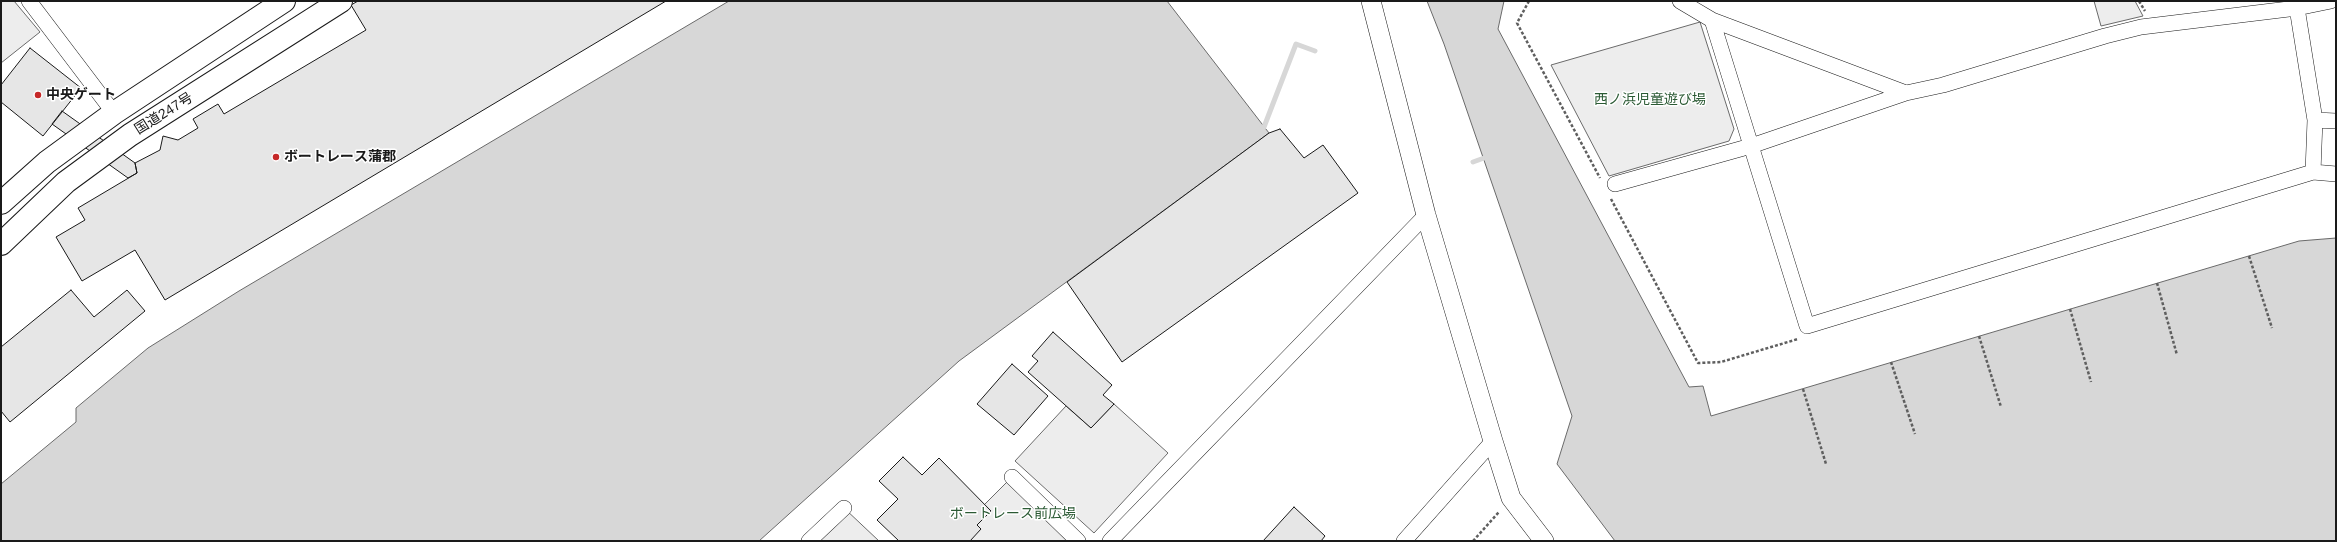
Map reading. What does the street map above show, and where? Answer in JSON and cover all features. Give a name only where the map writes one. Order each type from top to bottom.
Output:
[{"type":"highway","name":"国道247号","points":[[1,203],[47,162],[114,114],[284,1]]},
{"type":"highway","name":"国道247号","points":[[1,244],[66,182],[130,135],[341,1]]},
{"type":"street","points":[[29,1],[114,114]]},
{"type":"street","points":[[1371,1],[1426,215],[1493,441],[1512,498],[1544,541]]},
{"type":"street","points":[[1680,1],[1712,20],[1906,94]]},
{"type":"street","points":[[1609,188],[1751,146],[1906,94],[1943,85],[2105,36],[2141,27],[2272,5],[2297,8],[2331,1]]},
{"type":"street","points":[[2297,8],[2315,120],[2313,172]]},
{"type":"street","points":[[1712,20],[1807,326],[2313,172],[2336,174]]},
{"type":"street","points":[[2315,120],[2336,121]]},
{"type":"street","points":[[1110,541],[1426,215]]},
{"type":"street","points":[[1404,541],[1493,441]]},
{"type":"street","points":[[1012,477],[1078,541]]},
{"type":"street","points":[[809,541],[844,508]]},
{"type":"path","points":[[1529,1],[1517,23],[1609,188],[1698,363],[1721,362],[1805,338]]},
{"type":"path","points":[[2249,256],[2272,328]]},
{"type":"path","points":[[2158,283],[2177,355]]},
{"type":"path","points":[[2070,309],[2091,382]]},
{"type":"path","points":[[1979,336],[2001,407]]},
{"type":"path","points":[[1891,362],[1915,434]]},
{"type":"path","points":[[1803,389],[1826,464]]},
{"type":"path","points":[[1473,541],[1512,498]]},
{"type":"shaded area","points":[[1,1],[14,1],[40,32],[1,63]]},
{"type":"shaded area","name":"ボートレース蒲郡","points":[[729,1],[1167,1],[1269,133],[959,361],[759,541],[1,541],[1,484],[76,422],[76,408],[148,348],[239,291]]},
{"type":"shaded area","points":[[1427,1],[1504,1],[1498,29],[1689,387],[1703,386],[1711,416],[2299,241],[2336,238],[2336,541],[1615,541],[1557,464],[1572,416],[1444,44]]},
{"type":"shaded area","points":[[2094,1],[2135,1],[2143,16],[2101,26]]},
{"type":"shaded area","name":"西ノ浜児童遊び場","points":[[1700,22],[1734,129],[1729,141],[1609,176],[1551,65]]},
{"type":"shaded area","points":[[1114,404],[1168,453],[1094,533],[1015,461],[1066,406],[1091,428]]},
{"type":"shaded area","name":"ボートレース前広場","points":[[1012,477],[1078,541],[948,541]]},
{"type":"shaded area","points":[[844,508],[879,541],[809,541]]},
{"type":"building","name":"ボートレース蒲郡","points":[[358,1],[666,1],[165,300],[135,250],[82,281],[56,237],[85,220],[78,208],[137,173],[135,163],[160,150],[163,136],[178,140],[198,128],[193,119],[218,104],[224,114],[366,30],[351,5]]},
{"type":"building","name":"中央ゲート","points":[[30,48],[81,88],[43,136],[1,102],[1,85]]},
{"type":"building","points":[[62,111],[135,163],[137,173],[128,178],[52,124]]},
{"type":"building","points":[[1280,129],[1304,158],[1323,145],[1358,193],[1122,362],[1067,282],[1269,133]]},
{"type":"building","points":[[71,290],[94,317],[127,290],[145,311],[10,422],[1,411],[1,347]]},
{"type":"building","points":[[1053,332],[1112,385],[1103,395],[1114,404],[1091,428],[1028,372],[1038,361],[1032,356]]},
{"type":"building","points":[[1012,364],[1048,396],[1014,435],[977,404]]},
{"type":"building","points":[[903,457],[922,475],[939,458],[991,511],[977,525],[981,529],[970,541],[899,541],[877,520],[898,499],[879,481]]},
{"type":"building","points":[[1294,507],[1325,536],[1321,541],[1263,541]]},
{"type":"waterway","points":[[1258,130],[1264,127],[1296,44],[1315,51]]},
{"type":"waterway","points":[[1473,162],[1484,158]]},
{"type":"place","name":"中央ゲート","points":[[38,95]]},
{"type":"place","name":"ボートレース蒲郡","points":[[276,157]]}]
